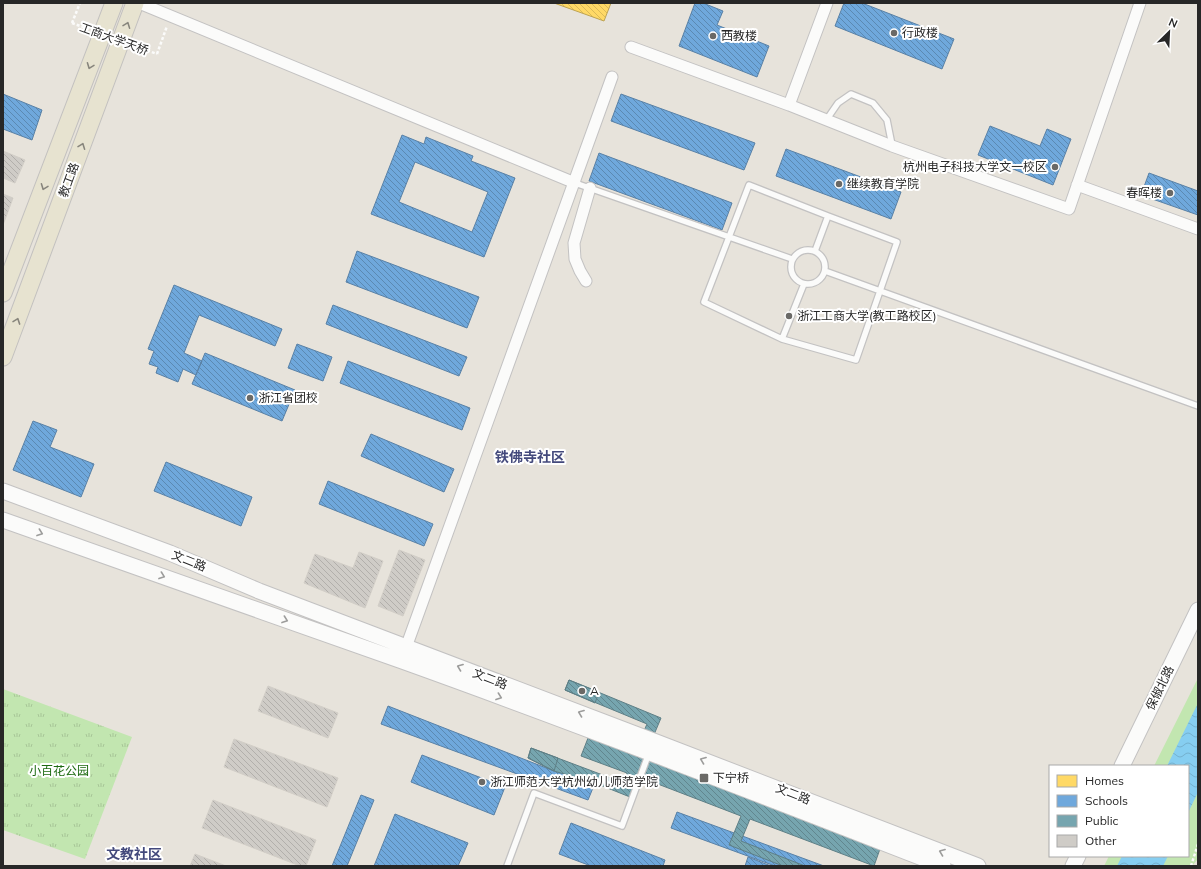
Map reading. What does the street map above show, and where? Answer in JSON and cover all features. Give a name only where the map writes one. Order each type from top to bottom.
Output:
[{"type":"main road","name":"教工路","points":[[3,293],[114,3]]},
{"type":"main road","name":"教工路","points":[[3,357],[135,3]]},
{"type":"main road","name":"文二路","points":[[3,491],[170,553],[258,591],[978,866]]},
{"type":"main road","name":"文二路","points":[[3,520],[402,661],[649,752],[943,866]]},
{"type":"main road","name":"保俶北路","points":[[1122,765],[1198,610]]},
{"type":"main road","points":[[1073,866],[1078,857]]},
{"type":"street","points":[[139,3],[575,183]]},
{"type":"street","points":[[789,105],[827,3]]},
{"type":"street","points":[[631,47],[789,105],[892,146],[1069,209],[1140,3]]},
{"type":"street","points":[[402,661],[612,77]]},
{"type":"street","points":[[1077,185],[1198,230]]},
{"type":"street","points":[[586,281],[575,259],[574,243],[590,188]]},
{"type":"lane","points":[[827,120],[838,103],[852,94],[874,103],[887,120],[892,146]]},
{"type":"lane","points":[[575,183],[792,259]]},
{"type":"lane","points":[[749,185],[897,242],[856,360],[782,339],[704,302],[729,237],[749,185]]},
{"type":"lane","points":[[815,251],[828,216]]},
{"type":"lane","points":[[804,250],[815,251],[820,254],[825,265],[823,276],[815,283],[804,284],[799,282],[792,274],[790,269],[792,259],[795,255],[804,250]]},
{"type":"lane","points":[[825,271],[1198,406]]},
{"type":"lane","points":[[782,339],[804,284]]},
{"type":"lane","points":[[507,866],[534,793],[622,826],[649,752]]},
{"type":"path","name":"工商大学天桥","points":[[80,3],[72,23],[157,54],[171,16]]},
{"type":"path","points":[[1191,866],[1198,844]]},
{"type":"green space","points":[[1198,678],[1198,859],[1192,866],[1104,866],[1108,857],[1189,857],[1189,765],[1154,765]]},
{"type":"green space","name":"小百花公园","points":[[3,689],[132,737],[85,859],[3,830]]},
{"type":"water","points":[[1198,703],[1198,792],[1189,811],[1189,765],[1167,765]]},
{"type":"water","points":[[1122,857],[1168,857],[1163,866],[1117,866]]},
{"type":"building: Homes","points":[[554,3],[611,3],[604,21]]},
{"type":"building: Schools","name":"西教楼","points":[[695,3],[703,3],[723,11],[717,25],[769,46],[757,77],[679,46]]},
{"type":"building: Schools","name":"行政楼","points":[[844,3],[862,3],[954,39],[942,69],[835,26]]},
{"type":"building: Schools","points":[[3,94],[42,110],[32,140],[3,129]]},
{"type":"building: Schools","points":[[621,94],[755,143],[744,170],[611,121]]},
{"type":"building: Schools","points":[[990,126],[1040,146],[1047,129],[1071,139],[1053,185],[978,155]]},
{"type":"building: Schools","points":[[402,135],[424,144],[426,137],[473,156],[471,161],[515,178],[484,257],[371,214]],"holes":[[[415,162],[488,192],[472,232],[399,202]]]},
{"type":"building: Schools","name":"继续教育学院","points":[[786,149],[901,192],[891,219],[776,176]]},
{"type":"building: Schools","points":[[599,153],[732,203],[722,230],[589,181]]},
{"type":"building: Schools","name":"春晖楼","points":[[1149,173],[1198,191],[1198,215],[1141,195]]},
{"type":"building: Schools","points":[[357,251],[479,297],[467,328],[346,282]]},
{"type":"building: Schools","points":[[174,285],[282,329],[275,346],[199,315],[184,353],[202,361],[196,375],[183,369],[178,382],[156,373],[158,367],[149,364],[154,351],[148,349]]},
{"type":"building: Schools","points":[[333,305],[467,357],[459,376],[326,324]]},
{"type":"building: Schools","points":[[297,344],[332,357],[323,381],[288,368]]},
{"type":"building: Schools","points":[[205,353],[295,390],[282,421],[192,384]]},
{"type":"building: Schools","points":[[348,361],[470,408],[462,430],[340,383]]},
{"type":"building: Schools","points":[[33,421],[57,430],[50,447],[94,464],[81,497],[13,470]]},
{"type":"building: Schools","points":[[371,434],[454,469],[444,492],[361,456]]},
{"type":"building: Schools","points":[[166,462],[252,497],[241,526],[154,491]]},
{"type":"building: Schools","points":[[328,481],[433,524],[424,546],[319,504]]},
{"type":"building: Schools","points":[[388,706],[554,771],[595,783],[588,800],[381,724]]},
{"type":"building: Schools","points":[[422,755],[505,787],[494,815],[411,782]]},
{"type":"building: Schools","points":[[361,795],[374,800],[347,866],[332,866]]},
{"type":"building: Schools","points":[[677,812],[824,866],[775,866],[671,828]]},
{"type":"building: Schools","points":[[395,814],[468,843],[458,866],[374,866]]},
{"type":"building: Schools","points":[[571,823],[665,860],[663,866],[591,866],[559,854]]},
{"type":"building: Schools","points":[[748,857],[771,866],[745,866]]},
{"type":"building: Public","name":"下宁桥","points":[[569,680],[661,718],[653,737],[888,826],[874,866],[750,819],[741,841],[805,866],[783,866],[729,845],[741,816],[637,776],[630,797],[595,783],[554,771],[528,758],[531,748],[624,783],[627,773],[581,756],[597,715],[643,733],[647,724],[565,690]]},
{"type":"building: Public","name":"A","points":[[569,680],[599,692],[595,703],[565,690]]},
{"type":"building: Public","points":[[531,748],[558,758],[554,771],[528,758]]},
{"type":"building: Other","points":[[3,151],[25,160],[15,183],[3,178]]},
{"type":"building: Other","points":[[3,194],[13,198],[3,225]]},
{"type":"building: Other","points":[[399,550],[425,560],[403,616],[378,606]]},
{"type":"building: Other","points":[[359,552],[383,561],[365,608],[304,583],[315,554],[353,568]]},
{"type":"building: Other","points":[[268,686],[338,713],[328,738],[258,711]]},
{"type":"building: Other","points":[[234,739],[338,778],[327,807],[224,767]]},
{"type":"building: Other","points":[[213,800],[316,840],[306,866],[300,866],[202,828]]},
{"type":"building: Other","points":[[195,854],[226,866],[190,866]]},
{"type":"place","name":"行政楼","points":[[894,33]]},
{"type":"place","name":"西教楼","points":[[713,36]]},
{"type":"place","name":"杭州电子科技大学文一校区","points":[[1055,167]]},
{"type":"place","name":"继续教育学院","points":[[839,184]]},
{"type":"place","name":"春晖楼","points":[[1170,193]]},
{"type":"place","name":"浙江工商大学(教工路校区)","points":[[789,316]]},
{"type":"place","name":"浙江省团校","points":[[250,398]]},
{"type":"place","name":"A","points":[[582,691]]},
{"type":"place","name":"下宁桥","points":[[704,778]]},
{"type":"place","name":"浙江师范大学杭州幼儿师范学院","points":[[482,782]]},
{"type":"district","name":"铁佛寺社区","points":[[530,457]]},
{"type":"district","name":"文教社区","points":[[134,854]]}]
